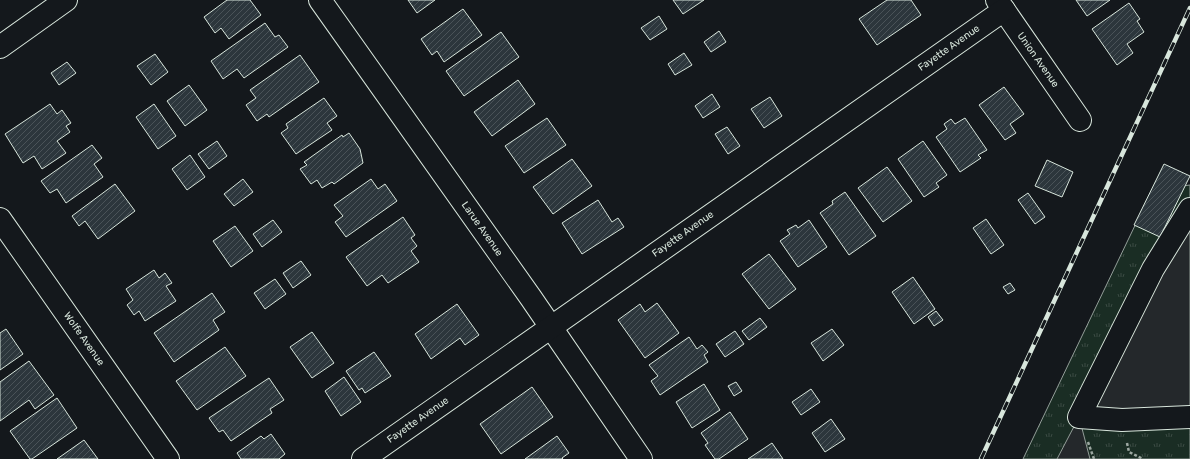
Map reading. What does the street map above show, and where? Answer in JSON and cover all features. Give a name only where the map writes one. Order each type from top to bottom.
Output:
[{"type":"street","points":[[0,47],[66,0]]},
{"type":"street","name":"Larue Avenue","points":[[320,0],[531,298],[641,459]]},
{"type":"street","name":"Fayette Avenue","points":[[363,459],[1000,5]]},
{"type":"street","name":"Union Avenue","points":[[1000,5],[1080,120]]},
{"type":"street","points":[[1190,209],[1153,269],[1079,417],[1122,420],[1190,418]]},
{"type":"street","name":"Wolfe Avenue","points":[[0,219],[168,459]]},
{"type":"green space","points":[[1190,185],[1190,459],[1023,459],[1152,190]]},
{"type":"shaded area","points":[[1190,209],[1190,417],[1079,417]]},
{"type":"shaded area","points":[[1079,417],[1090,459],[1057,459]]},
{"type":"building","points":[[227,0],[250,0],[261,15],[229,39],[221,28],[215,33],[204,17]]},
{"type":"building","points":[[408,0],[435,0],[417,13]]},
{"type":"building","points":[[673,0],[704,0],[683,14]]},
{"type":"building","points":[[887,0],[911,0],[921,15],[877,45],[859,19]]},
{"type":"building","points":[[1076,0],[1110,0],[1087,16]]},
{"type":"building","points":[[1129,3],[1140,19],[1137,21],[1144,32],[1127,44],[1133,53],[1117,65],[1092,29]]},
{"type":"building","points":[[463,9],[482,35],[444,62],[437,51],[432,55],[421,39]]},
{"type":"building","points":[[659,16],[667,29],[650,40],[641,28]]},
{"type":"building","points":[[265,23],[275,37],[279,35],[288,47],[244,78],[237,69],[223,79],[211,61]]},
{"type":"building","points":[[719,31],[726,42],[711,52],[704,42]]},
{"type":"building","points":[[501,32],[519,57],[464,96],[446,71]]},
{"type":"building","points":[[684,53],[692,65],[675,75],[668,64]]},
{"type":"building","points":[[155,54],[168,72],[151,85],[137,66]]},
{"type":"building","points":[[300,55],[319,82],[269,117],[267,114],[257,121],[246,105],[256,98],[250,90]]},
{"type":"building","points":[[67,62],[76,73],[59,85],[51,73]]},
{"type":"building","points":[[518,80],[535,104],[492,136],[474,112]]},
{"type":"building","points":[[189,85],[207,110],[185,126],[167,101]]},
{"type":"building","points":[[1004,87],[1024,114],[1010,124],[1016,133],[1005,140],[979,105]]},
{"type":"building","points":[[712,94],[720,107],[703,118],[695,106]]},
{"type":"building","points":[[770,97],[782,116],[764,128],[751,109]]},
{"type":"building","points":[[324,98],[337,116],[327,123],[332,130],[296,154],[281,133],[288,128],[286,124]]},
{"type":"building","points":[[50,104],[57,114],[62,110],[71,123],[66,126],[70,132],[57,141],[66,153],[42,169],[34,156],[23,163],[5,134]]},
{"type":"building","points":[[154,104],[176,136],[158,149],[136,117]]},
{"type":"building","points":[[547,118],[566,145],[524,173],[505,146]]},
{"type":"building","points":[[965,118],[987,150],[978,155],[981,158],[960,172],[936,137],[947,129],[944,124],[951,119],[955,124]]},
{"type":"building","points":[[727,127],[740,146],[728,154],[715,134]]},
{"type":"building","points":[[349,133],[360,149],[363,163],[334,184],[332,182],[322,188],[317,180],[311,184],[300,169],[307,165],[304,162],[342,135],[343,137]]},
{"type":"building","points":[[217,141],[227,156],[209,169],[198,154]]},
{"type":"building","points":[[923,141],[947,175],[936,183],[939,187],[924,197],[898,159]]},
{"type":"building","points":[[92,145],[102,158],[94,164],[103,177],[66,203],[57,189],[50,193],[41,181]]},
{"type":"building","points":[[190,155],[205,177],[187,190],[172,169]]},
{"type":"building","points":[[572,159],[592,186],[553,214],[533,187]]},
{"type":"building","points":[[1047,160],[1073,172],[1062,197],[1035,186]]},
{"type":"building","points":[[1164,164],[1190,176],[1160,237],[1134,225]]},
{"type":"building","points":[[887,167],[912,201],[883,222],[858,188]]},
{"type":"building","points":[[243,179],[253,192],[234,206],[224,194]]},
{"type":"building","points":[[371,179],[378,189],[385,184],[397,201],[346,237],[335,222],[343,216],[334,205]]},
{"type":"building","points":[[115,184],[135,211],[98,239],[85,221],[79,226],[72,216]]},
{"type":"building","points":[[845,192],[876,236],[849,255],[820,213],[833,204],[832,201]]},
{"type":"building","points":[[1028,193],[1045,217],[1035,224],[1018,200]]},
{"type":"building","points":[[598,200],[612,222],[618,218],[624,227],[582,254],[562,223]]},
{"type":"building","points":[[403,217],[415,235],[411,238],[417,246],[411,251],[419,262],[388,283],[382,275],[367,286],[346,257]]},
{"type":"building","points":[[986,219],[1004,245],[991,254],[973,228]]},
{"type":"building","points":[[273,220],[282,232],[262,247],[253,234]]},
{"type":"building","points":[[809,220],[827,247],[798,267],[780,241],[790,234],[787,230],[796,225],[798,228]]},
{"type":"building","points":[[235,226],[253,251],[231,267],[213,241]]},
{"type":"building","points":[[769,254],[796,289],[769,309],[742,274]]},
{"type":"building","points":[[301,261],[311,275],[293,288],[283,273]]},
{"type":"building","points":[[154,270],[159,278],[165,273],[172,283],[166,286],[176,301],[145,321],[139,311],[134,315],[127,305],[133,300],[126,289]]},
{"type":"building","points":[[913,277],[935,309],[914,324],[892,292]]},
{"type":"building","points":[[275,279],[286,294],[265,309],[254,293]]},
{"type":"building","points":[[1010,283],[1015,290],[1008,294],[1003,287]]},
{"type":"building","points":[[212,293],[225,312],[213,320],[219,330],[174,362],[154,333]]},
{"type":"building","points":[[657,303],[679,333],[645,358],[618,320],[640,304],[645,312]]},
{"type":"building","points":[[457,304],[479,335],[465,345],[460,338],[431,359],[415,334]]},
{"type":"building","points":[[936,311],[943,320],[934,326],[928,317]]},
{"type":"building","points":[[760,318],[767,327],[749,340],[742,331]]},
{"type":"building","points":[[6,329],[23,354],[0,370],[0,333]]},
{"type":"building","points":[[832,329],[844,345],[823,361],[811,343]]},
{"type":"building","points":[[735,331],[744,344],[725,357],[716,344]]},
{"type":"building","points":[[312,332],[334,363],[312,378],[290,347]]},
{"type":"building","points":[[689,337],[697,349],[702,345],[708,352],[704,355],[708,362],[660,395],[651,381],[658,376],[649,365]]},
{"type":"building","points":[[225,347],[246,376],[197,410],[176,381]]},
{"type":"building","points":[[374,352],[391,376],[365,393],[362,388],[359,390],[346,371]]},
{"type":"building","points":[[29,361],[54,395],[35,409],[29,400],[0,421],[0,382]]},
{"type":"building","points":[[344,377],[361,402],[341,416],[325,391]]},
{"type":"building","points":[[269,378],[284,400],[270,409],[272,413],[231,441],[223,430],[219,432],[209,418]]},
{"type":"building","points":[[736,382],[742,391],[734,396],[728,386]]},
{"type":"building","points":[[704,384],[720,410],[692,428],[676,402]]},
{"type":"building","points":[[532,387],[553,417],[501,454],[480,424]]},
{"type":"building","points":[[811,389],[820,402],[801,415],[792,402]]},
{"type":"building","points":[[57,398],[77,428],[30,459],[10,431]]},
{"type":"building","points":[[730,412],[748,439],[719,459],[715,459],[705,445],[708,443],[701,433]]},
{"type":"building","points":[[831,419],[845,439],[825,452],[812,433]]},
{"type":"building","points":[[271,434],[285,454],[279,459],[241,459],[237,453],[261,436],[264,439]]},
{"type":"building","points":[[557,436],[569,453],[562,458],[563,459],[525,459]]},
{"type":"building","points":[[84,440],[98,459],[57,459]]},
{"type":"building","points":[[772,443],[783,459],[748,459]]},
{"type":"railway","points":[[981,459],[1190,8]]}]
